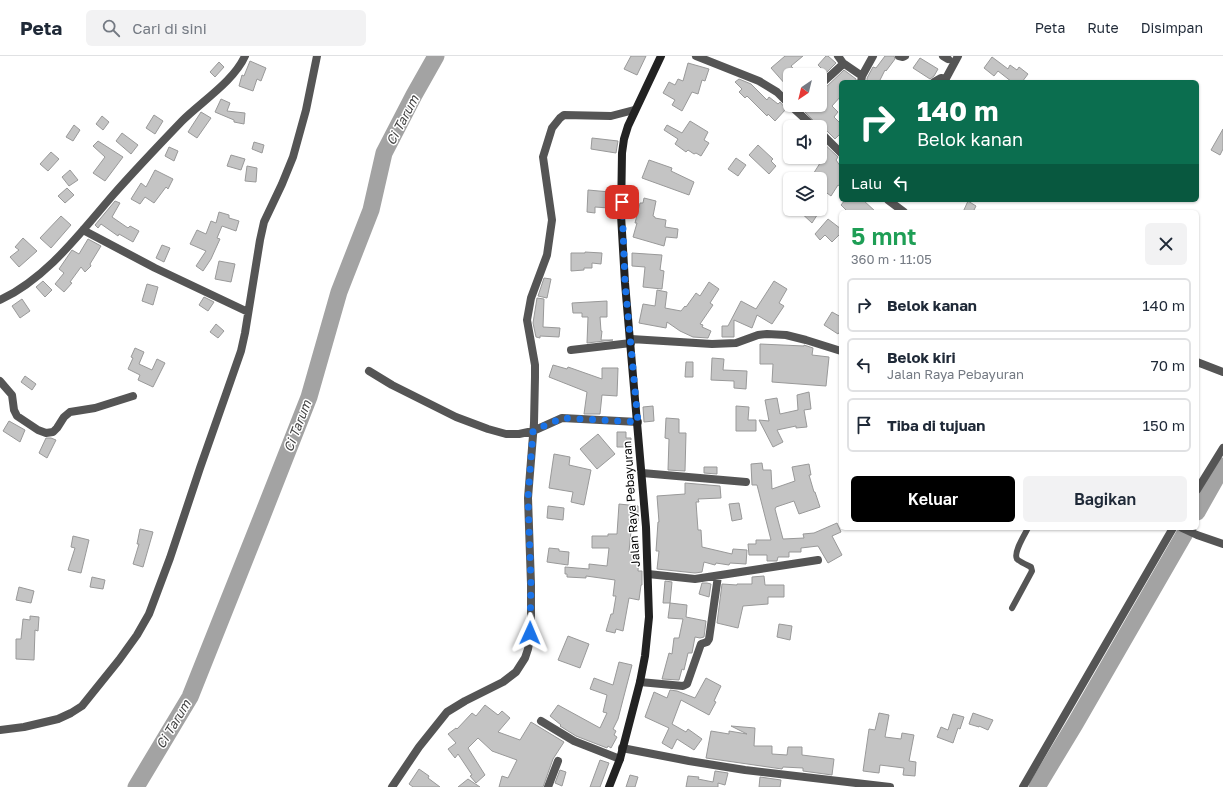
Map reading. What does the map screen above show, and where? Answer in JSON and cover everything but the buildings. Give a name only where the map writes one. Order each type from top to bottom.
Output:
[{"type":"main road","name":"Jalan Raya Pebayuran","points":[[609,787],[620,759],[640,682],[648,638],[649,617],[646,527],[625,283],[621,215],[622,154],[624,139],[634,110],[661,56]]},
{"type":"street","points":[[0,300],[24,286],[59,256],[128,178],[190,113],[235,72],[245,56]]},
{"type":"street","points":[[0,730],[58,719],[82,706],[119,660],[149,614],[170,558],[241,351],[264,222],[293,157],[306,110],[317,56]]},
{"type":"street","points":[[696,56],[759,80],[783,98]]},
{"type":"street","points":[[827,79],[836,71],[840,59],[862,79],[873,56]]},
{"type":"street","points":[[899,56],[905,56]]},
{"type":"street","points":[[945,80],[958,56]]},
{"type":"street","points":[[392,787],[419,747],[447,712],[503,682],[516,672],[525,658],[530,633],[531,584],[528,498],[534,427],[535,392],[535,364],[527,320],[531,298],[542,269],[549,243],[552,220],[544,157],[552,128],[564,115],[611,116],[634,110]]},
{"type":"street","points":[[802,112],[808,120]]},
{"type":"street","points":[[827,139],[839,151]]},
{"type":"street","points":[[891,202],[901,210]]},
{"type":"street","points":[[83,230],[154,268],[248,312]]},
{"type":"street","points":[[571,350],[631,341],[712,344],[736,343],[758,335],[767,334],[786,335],[839,350]]},
{"type":"street","points":[[1199,363],[1223,372]]},
{"type":"street","points":[[369,371],[418,399],[456,417],[506,434],[519,434],[534,427],[562,418],[638,422]]},
{"type":"street","points":[[0,381],[12,394],[14,410],[17,416],[38,430],[46,433],[52,432],[57,428],[64,417],[70,412],[95,408],[133,396]]},
{"type":"street","points":[[1199,487],[1223,448]]},
{"type":"street","points":[[642,473],[746,482]]},
{"type":"street","points":[[1023,787],[1172,530]]},
{"type":"street","points":[[1186,530],[1223,544]]},
{"type":"street","points":[[648,574],[695,579],[818,560]]},
{"type":"street","points":[[640,682],[683,686],[687,684],[700,644],[707,642],[709,639],[718,576]]},
{"type":"street","points":[[542,721],[574,741],[620,759]]},
{"type":"street","points":[[622,748],[731,768],[890,787]]},
{"type":"street","points":[[548,787],[558,761]]},
{"type":"lane","points":[[1012,608],[1032,571],[1031,567],[1018,560],[1016,556],[1016,551],[1027,530]]},
{"type":"waterway","name":"Ci Tarum","points":[[136,787],[190,697],[309,397],[339,292],[371,210],[384,153],[436,56]]},
{"type":"waterway","points":[[1199,508],[1223,466]]},
{"type":"waterway","points":[[1037,787],[1187,530]]},
{"type":"route","points":[[530,633],[531,584],[528,498],[533,431],[562,418],[638,422],[625,283],[621,215],[622,202]]}]
